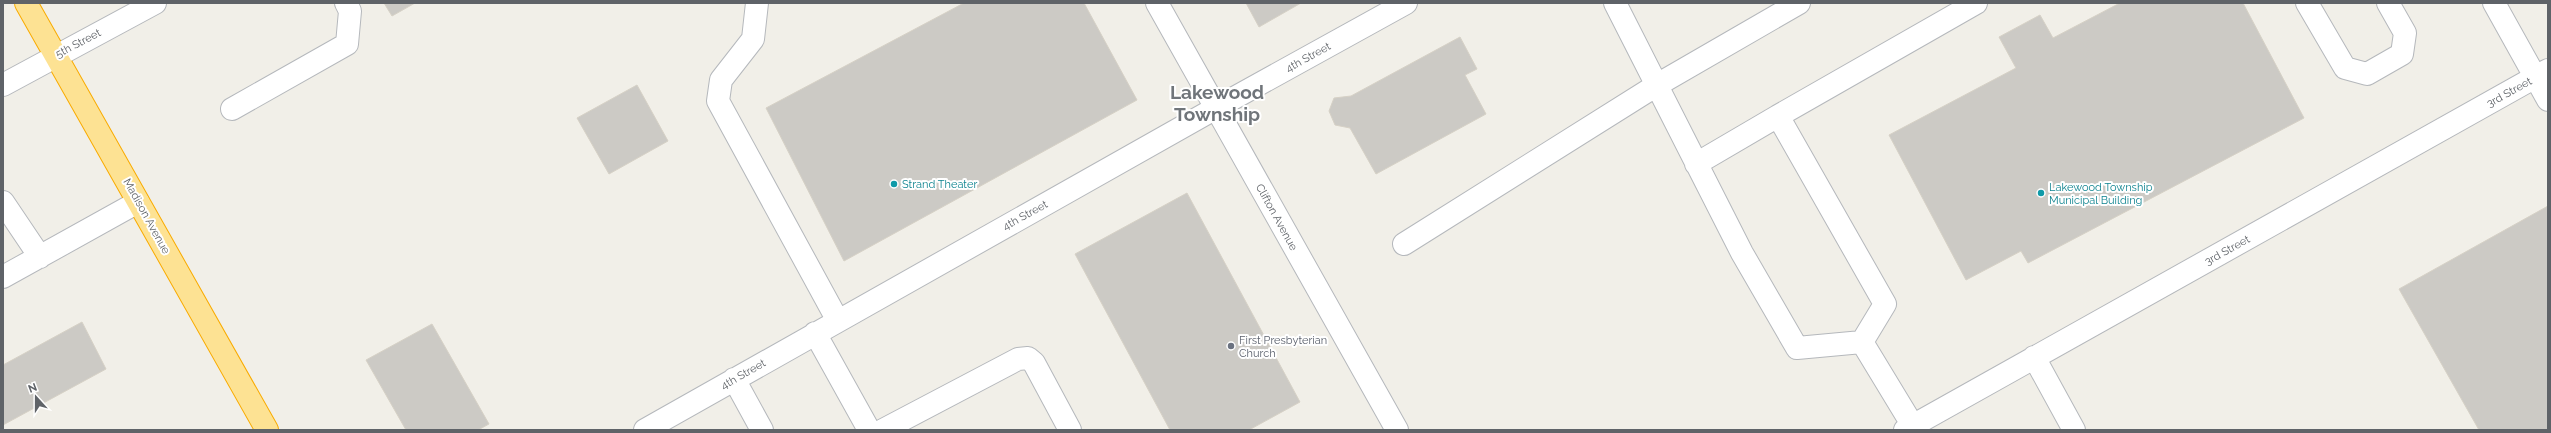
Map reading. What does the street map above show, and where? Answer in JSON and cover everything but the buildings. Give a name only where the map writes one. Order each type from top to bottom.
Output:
[{"type":"highway","name":"Madison Avenue","points":[[26,3],[267,430]]},
{"type":"street","name":"5th Street","points":[[3,85],[154,3]]},
{"type":"street","points":[[232,109],[347,44],[350,11],[346,3]]},
{"type":"street","points":[[757,3],[753,39],[721,80],[718,102],[838,321]]},
{"type":"street","name":"Clifton Avenue","points":[[1157,3],[1397,430]]},
{"type":"street","name":"4th Street","points":[[647,429],[815,333],[1406,3]]},
{"type":"street","points":[[1615,3],[1742,253],[1797,348],[1862,342]]},
{"type":"street","points":[[1404,244],[1657,85],[1799,3]]},
{"type":"street","points":[[1696,164],[1976,3]]},
{"type":"street","points":[[2307,3],[2345,68],[2368,74],[2402,54],[2405,33],[2388,3]]},
{"type":"street","points":[[2494,3],[2542,74],[2548,100]]},
{"type":"street","name":"3rd Street","points":[[1909,428],[2542,74]]},
{"type":"street","points":[[1778,116],[1885,304],[1862,342]]},
{"type":"street","points":[[3,202],[40,256]]},
{"type":"street","points":[[3,277],[138,202]]},
{"type":"street","points":[[815,333],[869,430]]},
{"type":"street","points":[[1862,342],[1909,428]]},
{"type":"street","points":[[2034,357],[2074,430]]},
{"type":"street","points":[[883,430],[1018,359],[1028,358],[1034,364],[1070,430]]},
{"type":"street","points":[[734,379],[762,430]]},
{"type":"place","name":"Strand Theater","points":[[894,184]]},
{"type":"place","name":"Lakewood Township Municipal Building","points":[[2041,193]]},
{"type":"place","name":"First Presbyterian Church","points":[[1231,346]]},
{"type":"district","name":"Lakewood Township","points":[[1217,103]]}]
